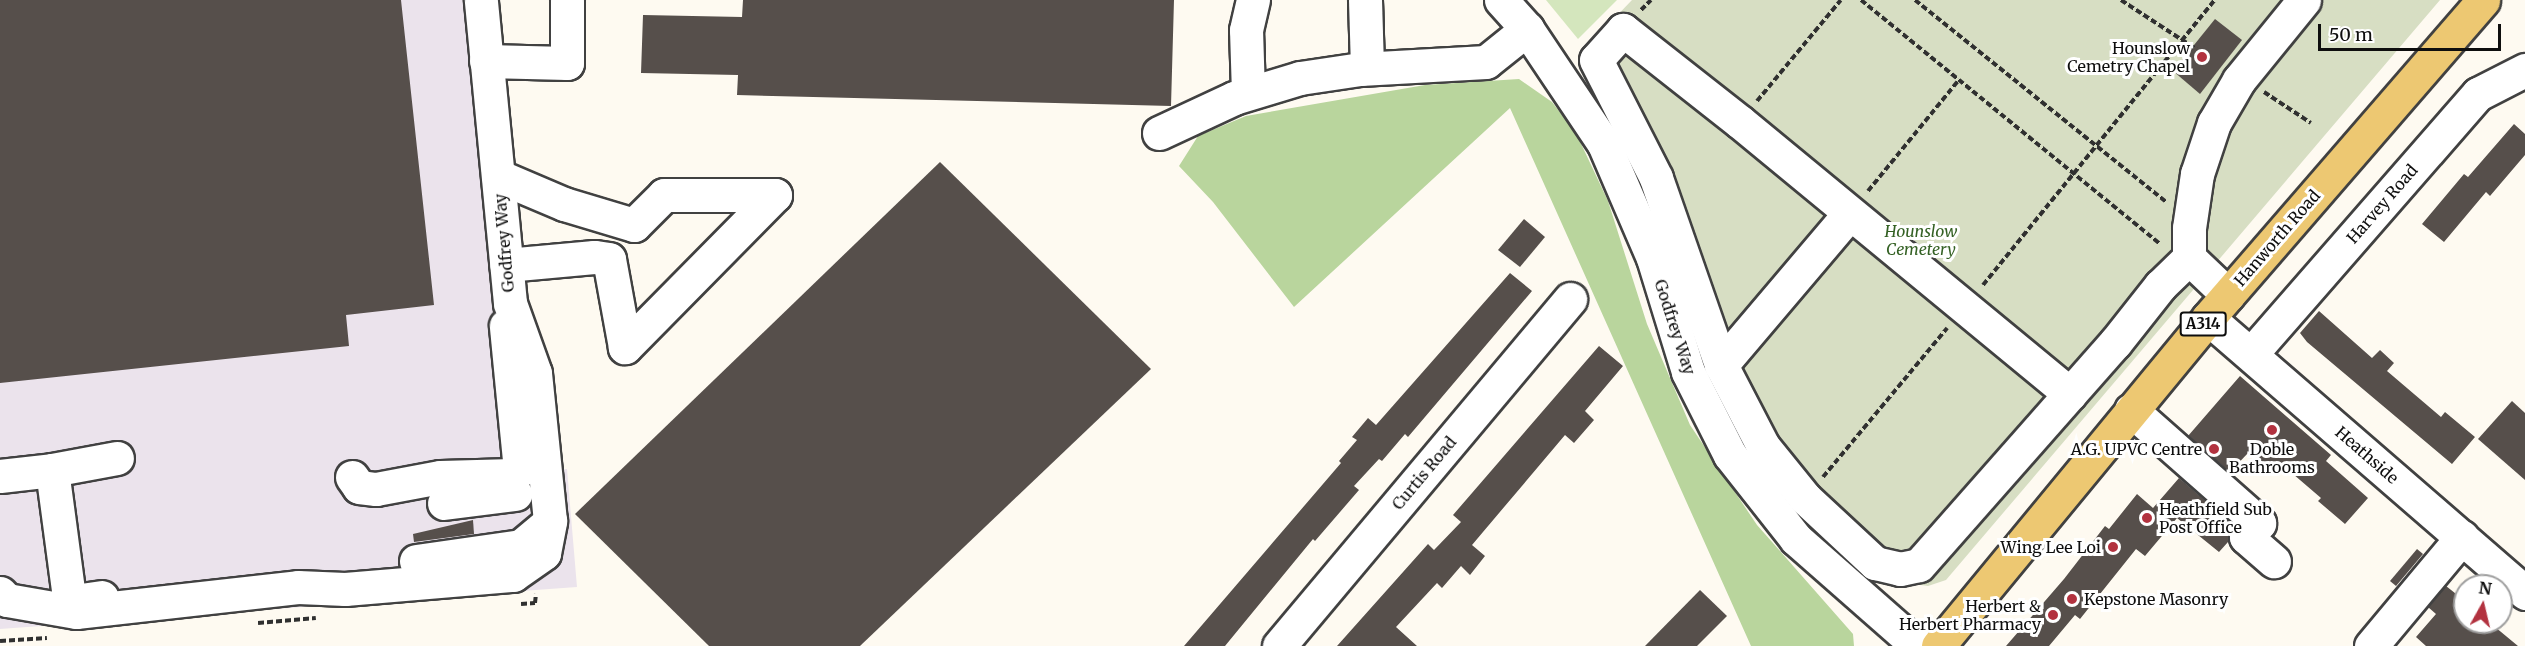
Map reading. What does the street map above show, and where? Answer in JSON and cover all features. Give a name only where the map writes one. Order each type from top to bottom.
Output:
[{"type":"main road","name":"Hanworth Road","points":[[1938,646],[2131,410],[2479,5]]},
{"type":"street","name":"Godfrey Way","points":[[0,593],[7,600],[76,612],[298,587],[345,589],[513,575],[544,553],[550,521],[535,373],[510,303],[481,0]]},
{"type":"street","points":[[486,62],[567,63],[567,0]]},
{"type":"street","points":[[1248,93],[1246,30],[1253,0]]},
{"type":"street","points":[[1365,0],[1367,68]]},
{"type":"street","name":"Godfrey Way","points":[[1501,0],[1527,29],[1604,144],[1653,258],[1688,372],[1730,455],[1796,539],[1918,646]]},
{"type":"street","points":[[2070,394],[1740,122],[1623,30],[1596,60],[1656,178],[1720,365],[1763,446],[1805,498],[1875,562],[1900,569],[1919,566],[2115,343],[2160,285],[2189,244],[2198,174],[2214,123],[2242,77],[2304,0]]},
{"type":"street","points":[[1159,133],[1248,93],[1300,78],[1367,68],[1486,62],[1527,29]]},
{"type":"street","name":"Harvey Road","points":[[2251,354],[2478,94],[2525,70]]},
{"type":"street","points":[[498,176],[564,204],[634,225],[664,195],[775,195],[625,347],[609,259],[594,257],[506,265]]},
{"type":"street","points":[[1720,365],[1850,213]]},
{"type":"street","name":"Heathside","points":[[2189,244],[2218,307],[2251,354],[2525,593]]},
{"type":"street","name":"Curtis Road","points":[[1279,646],[1570,299]]},
{"type":"street","points":[[352,477],[359,487],[376,489],[440,477],[513,475],[520,470],[506,327],[510,303]]},
{"type":"street","points":[[444,503],[528,492],[534,484],[526,407],[535,388]]},
{"type":"street","points":[[2131,410],[2259,523],[2246,537],[2274,561]]},
{"type":"street","points":[[0,476],[52,470],[117,458]]},
{"type":"street","points":[[52,470],[69,598],[74,601],[450,558],[521,546],[550,521]]},
{"type":"street","points":[[2370,646],[2462,537]]},
{"type":"path","points":[[1740,122],[1841,0]]},
{"type":"path","points":[[1862,0],[2158,243],[2189,244]]},
{"type":"path","points":[[1915,0],[2095,147],[2189,244]]},
{"type":"path","points":[[2121,0],[2196,49]]},
{"type":"path","points":[[1805,498],[1965,307],[2215,0]]},
{"type":"path","points":[[2242,77],[2311,123]]},
{"type":"path","points":[[1850,213],[1959,80]]},
{"type":"shaded area","points":[[0,0],[470,0],[517,473],[567,469],[577,587],[0,629]]},
{"type":"green space","points":[[1546,0],[1617,0],[1578,39]]},
{"type":"green space","name":"Hounslow Cemetery","points":[[1632,0],[2440,0],[1946,580],[1928,586],[1906,583],[1795,502],[1644,167],[1582,52]]},
{"type":"green space","points":[[1519,79],[1552,102],[1576,133],[1608,201],[1647,324],[1690,425],[1757,525],[1853,634],[1854,646],[1751,646],[1510,108],[1294,307],[1213,202],[1179,166],[1198,136],[1246,116],[1425,85]]},
{"type":"building","points":[[0,0],[401,0],[434,305],[346,315],[349,346],[0,383]]},
{"type":"building","points":[[743,0],[1174,0],[1171,106],[737,95],[738,75],[641,73],[643,15],[742,17]]},
{"type":"building","name":"Hounslow Cemetry Chapel","points":[[2215,19],[2242,40],[2200,94],[2173,71]]},
{"type":"building","points":[[2514,124],[2525,134],[2525,155],[2490,196],[2486,192],[2444,242],[2422,224],[2464,174],[2468,177]]},
{"type":"building","points":[[940,162],[1151,369],[860,646],[709,646],[575,514]]},
{"type":"building","points":[[1524,219],[1545,237],[1520,267],[1498,250]]},
{"type":"building","points":[[1510,273],[1532,291],[1408,437],[1405,434],[1382,461],[1379,459],[1354,486],[1359,490],[1315,541],[1313,539],[1225,646],[1184,646],[1341,463],[1339,461],[1357,440],[1352,437],[1368,418],[1376,425]]},
{"type":"building","points":[[2319,311],[2372,358],[2380,350],[2394,363],[2387,371],[2441,417],[2445,412],[2475,437],[2452,464],[2307,342],[2300,333]]},
{"type":"building","points":[[1599,346],[1623,366],[1585,411],[1594,420],[1574,443],[1565,435],[1472,545],[1485,556],[1470,575],[1461,566],[1442,588],[1437,583],[1396,627],[1417,646],[1337,646],[1428,544],[1434,550],[1461,522],[1453,515]]},
{"type":"building","points":[[2240,376],[2331,455],[2326,461],[2368,498],[2345,524],[2318,501],[2321,498],[2279,462],[2270,472],[2248,453],[2230,472],[2188,436]]},
{"type":"building","points":[[2512,401],[2525,413],[2525,480],[2478,439]]},
{"type":"building","points":[[2179,478],[2232,524],[2228,532],[2228,542],[2219,552],[2177,518],[2145,556],[2136,549],[2080,619],[2075,615],[2049,646],[2006,646],[2064,579],[2105,526],[2109,529],[2137,494],[2153,508]]},
{"type":"building","points":[[473,520],[474,534],[414,542],[413,534]]},
{"type":"building","points":[[2417,549],[2423,554],[2396,586],[2390,581]]},
{"type":"building","points":[[2446,586],[2453,592],[2453,634],[2504,634],[2518,646],[2426,646],[2416,637],[2436,614],[2428,607]]},
{"type":"building","points":[[1700,590],[1727,616],[1697,646],[1645,646]]},
{"type":"place","name":"Hounslow Cemetry Chapel","points":[[2202,57]]},
{"type":"place","name":"Doble Bathrooms","points":[[2272,430]]},
{"type":"place","name":"A.G. UPVC Centre","points":[[2214,449]]},
{"type":"place","name":"Heathfield Sub Post Office","points":[[2147,518]]},
{"type":"place","name":"Wing Lee Loi","points":[[2113,547]]},
{"type":"place","name":"Kepstone Masonry","points":[[2072,599]]},
{"type":"place","name":"Herbert & Herbert Pharmacy","points":[[2053,615]]}]
